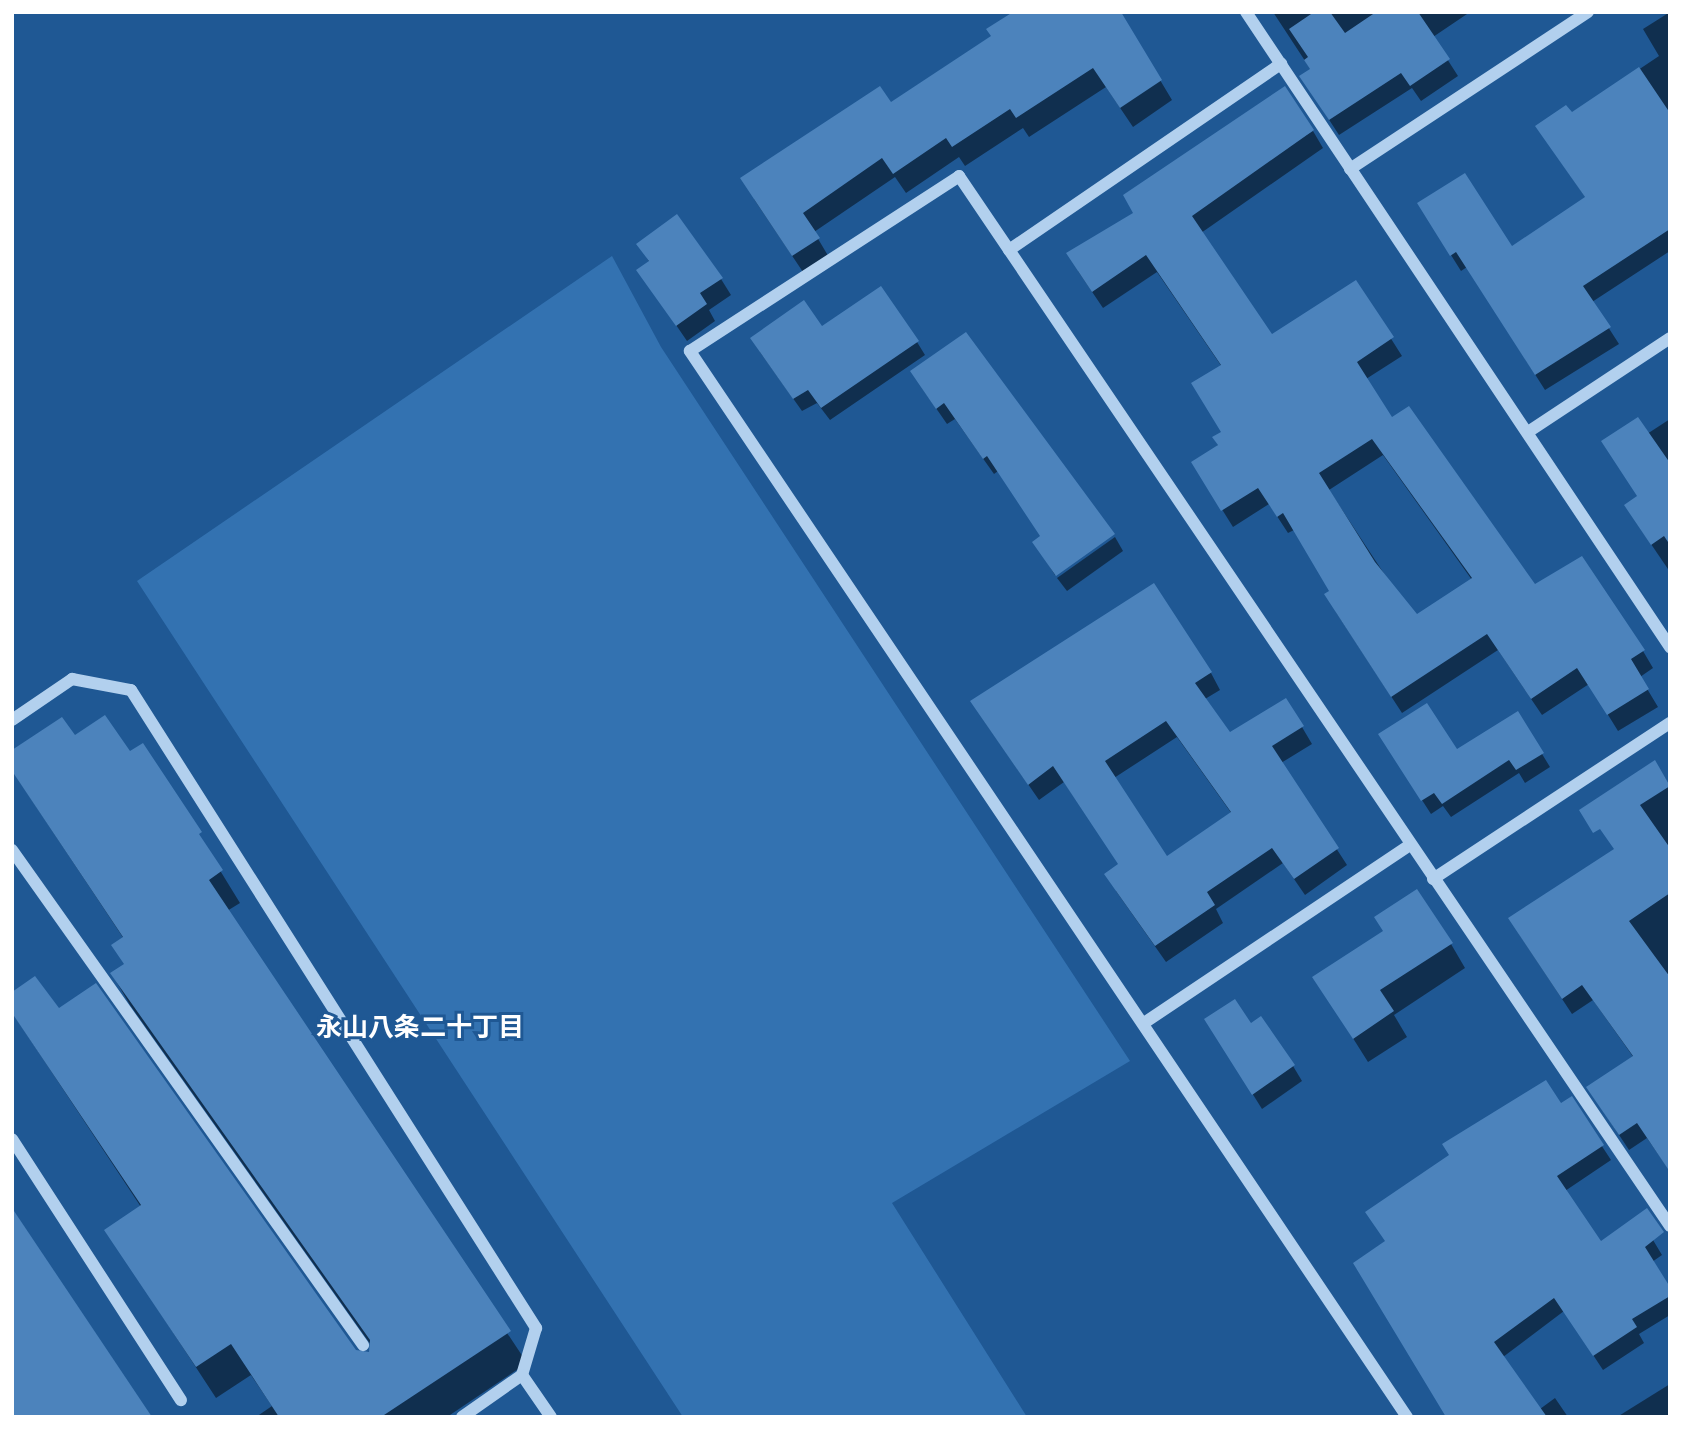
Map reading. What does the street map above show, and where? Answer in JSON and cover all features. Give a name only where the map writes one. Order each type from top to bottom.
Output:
[{"type":"street","points":[[1246,12],[1670,647]]},
{"type":"street","points":[[1350,169],[1588,12]]},
{"type":"street","points":[[1009,250],[1281,64]]},
{"type":"street","points":[[1407,1417],[690,351],[959,176],[1670,1226]]},
{"type":"street","points":[[1528,432],[1670,338]]},
{"type":"street","points":[[12,720],[72,679],[131,690],[536,1328],[522,1375],[462,1417]]},
{"type":"street","points":[[1433,879],[1670,723]]},
{"type":"street","points":[[1144,1023],[1410,845]]},
{"type":"street","points":[[12,850],[363,1345]]},
{"type":"street","points":[[12,1139],[181,1400]]},
{"type":"street","points":[[522,1375],[551,1417]]},
{"type":"shaded area","points":[[612,256],[661,347],[1130,1061],[892,1203],[1027,1417],[683,1417],[137,581]]},
{"type":"building","points":[[1013,12],[1121,12],[1162,80],[1120,108],[1093,68],[1016,118],[1010,109],[952,147],[946,138],[893,174],[882,158],[803,213],[820,238],[792,256],[740,178],[880,86],[891,102],[991,36],[986,29]]},
{"type":"building","points":[[1314,12],[1330,12],[1345,33],[1376,12],[1418,12],[1450,59],[1410,86],[1401,73],[1329,120],[1299,76],[1310,69],[1304,60],[1308,57],[1289,29]]},
{"type":"building","points":[[1639,67],[1670,113],[1670,229],[1583,286],[1611,327],[1535,375],[1456,252],[1450,256],[1417,203],[1465,173],[1512,246],[1585,197],[1535,126],[1566,105],[1572,112]]},
{"type":"building","points":[[1285,86],[1314,130],[1192,216],[1272,334],[1356,280],[1394,337],[1357,362],[1392,417],[1409,406],[1535,584],[1582,556],[1645,650],[1631,659],[1649,689],[1607,715],[1577,668],[1531,699],[1487,634],[1391,697],[1324,594],[1329,591],[1283,513],[1277,517],[1258,488],[1221,511],[1191,462],[1218,445],[1212,437],[1221,432],[1191,383],[1221,365],[1146,255],[1092,292],[1066,253],[1133,213],[1123,195]],"holes":[[[1372,439],[1472,578],[1417,614],[1375,562],[1319,473]]]},
{"type":"building","points":[[677,214],[723,278],[700,293],[707,304],[676,326],[636,270],[649,261],[636,244]]},
{"type":"building","points":[[881,286],[919,341],[821,408],[808,390],[793,399],[750,338],[804,300],[822,326]]},
{"type":"building","points":[[966,332],[1115,534],[1056,576],[1032,542],[1040,536],[987,456],[983,459],[944,403],[936,409],[910,371]]},
{"type":"building","points":[[1638,417],[1670,463],[1670,545],[1664,536],[1651,545],[1624,505],[1637,496],[1601,441]]},
{"type":"building","points":[[1154,583],[1212,672],[1195,683],[1230,732],[1286,698],[1304,726],[1272,746],[1339,848],[1294,879],[1272,848],[1207,892],[1215,905],[1155,946],[1104,874],[1118,864],[1053,766],[1028,785],[970,701]],"holes":[[[1166,721],[1231,812],[1167,856],[1105,761]]]},
{"type":"building","points":[[1427,703],[1457,749],[1518,711],[1544,753],[1516,770],[1509,760],[1442,804],[1434,793],[1421,801],[1378,734]]},
{"type":"building","points":[[105,715],[130,751],[143,743],[202,832],[199,834],[223,870],[209,880],[511,1331],[381,1417],[279,1417],[231,1344],[196,1367],[104,1230],[141,1205],[12,1013],[12,992],[35,976],[59,1008],[96,983],[356,1350],[369,1352],[370,1340],[110,973],[124,964],[111,945],[123,937],[12,771],[12,750],[62,717],[75,735]]},
{"type":"building","points":[[1655,760],[1670,786],[1640,805],[1670,848],[1670,893],[1629,921],[1670,977],[1670,1172],[1637,1123],[1619,1135],[1586,1087],[1633,1056],[1582,985],[1562,999],[1508,918],[1614,849],[1600,829],[1593,833],[1579,810]]},
{"type":"building","points":[[1417,889],[1453,943],[1380,990],[1394,1011],[1353,1039],[1312,977],[1383,931],[1374,917]]},
{"type":"building","points":[[1235,999],[1251,1023],[1261,1016],[1295,1065],[1252,1095],[1204,1019]]},
{"type":"building","points":[[1546,1080],[1561,1103],[1572,1096],[1604,1145],[1557,1176],[1601,1241],[1647,1208],[1664,1232],[1645,1247],[1670,1287],[1670,1296],[1632,1319],[1637,1327],[1593,1356],[1554,1298],[1494,1342],[1547,1417],[1446,1417],[1353,1263],[1385,1241],[1365,1212],[1449,1155],[1442,1144]]},
{"type":"building","points":[[12,1208],[152,1417],[12,1417]]},
{"type":"district","name":"永山八条二十丁目","points":[[420,1030]]}]
